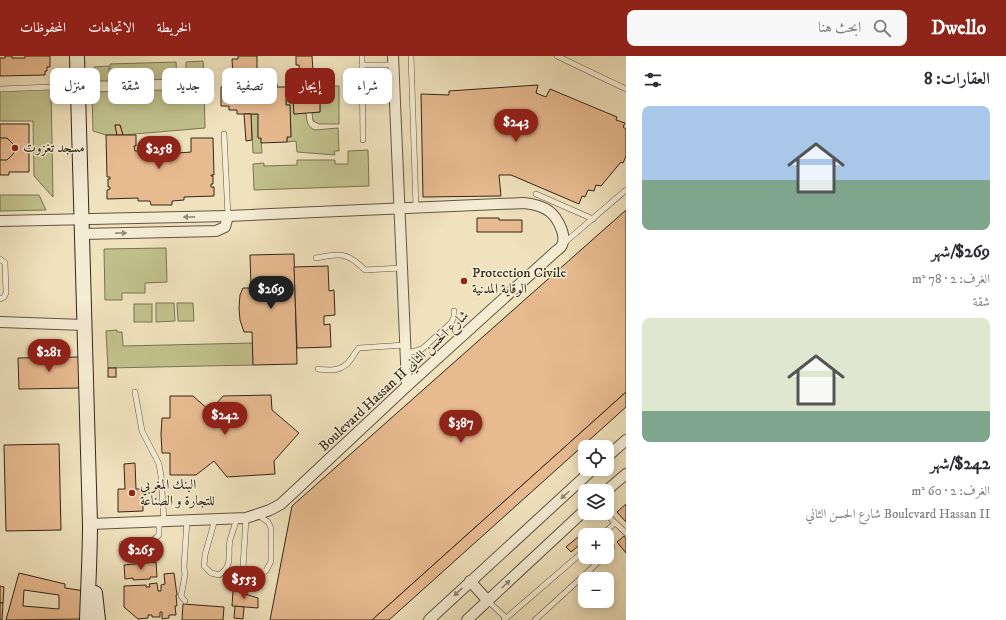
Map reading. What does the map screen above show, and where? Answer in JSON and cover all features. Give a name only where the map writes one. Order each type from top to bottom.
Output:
[{"type":"street","points":[[77,56],[77,68]]},
{"type":"street","points":[[393,60],[398,208],[407,386]]},
{"type":"street","points":[[79,104],[90,524],[90,562],[86,620]]},
{"type":"street","points":[[0,221],[82,227],[216,230],[225,227],[228,216],[524,203],[533,204],[548,210],[554,216],[563,236],[562,245]]},
{"type":"street","name":"Boulevard Hassan II شارع الحسن الثاني","points":[[90,524],[241,518],[258,515],[270,510],[290,496],[407,386],[562,245]]},
{"type":"street","points":[[0,322],[84,324]]},
{"type":"street","points":[[614,451],[626,440]]},
{"type":"street","points":[[614,484],[626,474]]},
{"type":"street","points":[[429,620],[585,476]]},
{"type":"street","points":[[467,620],[578,517]]},
{"type":"street","points":[[90,562],[98,620]]},
{"type":"street","points":[[470,581],[488,601]]},
{"type":"lane","points":[[362,56],[363,140]]},
{"type":"lane","points":[[411,56],[416,208]]},
{"type":"lane","points":[[557,56],[626,89]]},
{"type":"lane","points":[[362,66],[393,60]]},
{"type":"lane","points":[[0,89],[50,87]]},
{"type":"lane","points":[[224,134],[228,216]]},
{"type":"lane","points":[[562,245],[626,190]]},
{"type":"lane","points":[[536,194],[593,219]]},
{"type":"lane","points":[[316,258],[330,255],[343,255],[354,260],[365,270],[401,268]]},
{"type":"lane","points":[[0,258],[5,263],[6,293],[4,297],[0,299]]},
{"type":"lane","points":[[318,369],[331,371],[341,369],[351,360],[359,348],[422,349],[451,323],[454,317],[454,311]]},
{"type":"lane","points":[[122,544],[127,546],[145,545],[153,541],[159,535],[162,521],[161,476],[159,464],[142,431],[136,392]]},
{"type":"lane","points":[[241,518],[243,567],[247,571],[256,574],[266,571],[271,562],[272,550],[271,528],[268,522],[258,515]]},
{"type":"lane","points":[[215,519],[205,555],[204,566],[211,573],[219,575],[226,571],[230,562],[230,541],[241,518]]},
{"type":"lane","points":[[184,601],[181,596],[185,575],[184,567],[187,520]]},
{"type":"lane","points":[[612,520],[626,533]]},
{"type":"lane","points":[[610,528],[615,523]]},
{"type":"lane","points":[[488,601],[505,619],[578,556]]},
{"type":"lane","points":[[536,620],[596,564]]},
{"type":"green space","points":[[203,61],[203,68],[186,68],[186,62]]},
{"type":"green space","points":[[176,62],[176,68],[162,68],[162,79],[154,80],[154,68],[110,68],[110,64]]},
{"type":"green space","points":[[109,66],[108,81],[100,81],[100,68],[94,67]]},
{"type":"green space","points":[[335,86],[339,86],[339,124],[319,124],[313,121],[312,113],[320,112],[320,104],[335,104]]},
{"type":"green space","points":[[0,89],[50,89],[53,197],[34,176],[33,121],[0,121]]},
{"type":"green space","points":[[154,90],[162,90],[162,104],[204,104],[205,128],[123,135],[120,125],[115,125],[117,135],[106,135],[93,131],[92,104],[100,104],[100,92],[108,92],[108,104],[154,104]]},
{"type":"green space","points":[[293,104],[294,114],[306,113],[308,123],[312,129],[338,128],[339,151],[334,151],[335,155],[297,152],[296,141],[287,142],[287,137],[291,136],[290,105],[286,105]]},
{"type":"green space","points":[[251,114],[258,114],[258,137],[261,138],[262,153],[253,153]]},
{"type":"green space","points":[[368,150],[369,186],[254,190],[253,164],[264,163],[264,166],[297,165],[297,160],[335,160],[335,164],[348,164],[348,151]]},
{"type":"green space","points":[[0,195],[39,195],[46,210],[0,211]]},
{"type":"green space","points":[[166,248],[167,282],[145,283],[145,293],[122,293],[122,300],[105,300],[104,249]]},
{"type":"green space","points":[[156,303],[174,303],[175,321],[156,322]]},
{"type":"green space","points":[[177,303],[193,303],[194,321],[178,321]]},
{"type":"green space","points":[[134,304],[152,304],[152,322],[134,322]]},
{"type":"green space","points":[[117,330],[117,332],[122,332],[123,346],[253,343],[253,365],[108,368],[106,331]]},
{"type":"building","points":[[5,56],[12,56],[12,58],[25,58],[25,56],[50,56],[50,67],[47,67],[45,75],[0,76],[0,58],[5,58]]},
{"type":"building","points":[[238,56],[257,56],[257,68],[232,68],[232,59],[238,59]]},
{"type":"building","points":[[296,56],[312,56],[313,68],[299,68],[299,65],[296,65]]},
{"type":"building","points":[[538,85],[536,93],[546,97],[550,89],[617,117],[616,120],[625,123],[623,127],[626,129],[626,156],[623,163],[621,162],[601,186],[596,185],[594,191],[588,190],[585,197],[582,196],[579,204],[511,175],[499,175],[501,196],[423,197],[421,94],[449,95],[449,91]]},
{"type":"building","points":[[221,87],[222,104],[277,104],[277,87],[285,87],[285,104],[290,105],[291,137],[287,137],[287,142],[261,143],[261,138],[258,138],[258,114],[237,114],[237,110],[229,110],[229,106],[221,106]]},
{"type":"building","points":[[293,104],[320,104],[320,112],[294,114]]},
{"type":"building","points":[[244,114],[251,114],[252,140],[246,141]]},
{"type":"building","name":"مسجد تغزوت","points":[[0,124],[29,124],[29,172],[9,172],[9,175],[0,175]]},
{"type":"building","points":[[115,125],[120,125],[123,135],[117,135]]},
{"type":"building","points":[[106,135],[136,135],[136,146],[134,146],[135,151],[142,151],[142,154],[145,154],[145,140],[167,139],[168,148],[179,147],[179,153],[191,152],[191,138],[213,138],[214,175],[211,175],[213,176],[213,184],[211,184],[211,187],[214,187],[214,196],[184,197],[184,200],[172,201],[172,205],[151,205],[150,201],[138,201],[138,198],[107,199],[107,190],[110,189],[110,187],[108,187],[108,179],[110,179],[110,177],[107,177]]},
{"type":"building","points":[[0,138],[7,138],[14,145],[14,153],[7,160],[0,160]]},
{"type":"building","points":[[626,210],[626,392],[372,620],[270,620],[292,506]]},
{"type":"building","points":[[477,218],[522,220],[522,232],[477,232]]},
{"type":"building","points":[[294,254],[297,364],[253,365],[252,332],[244,332],[240,320],[239,308],[240,295],[243,288],[251,288],[250,255]]},
{"type":"building","points":[[328,266],[329,291],[334,290],[335,315],[324,316],[324,325],[330,324],[331,347],[297,348],[294,267]]},
{"type":"building","points":[[80,357],[80,388],[19,389],[18,358]]},
{"type":"building","points":[[108,368],[116,368],[116,377],[108,377]]},
{"type":"building","points":[[626,392],[626,407],[589,440],[578,440],[578,450],[389,620],[372,620]]},
{"type":"building","points":[[271,395],[272,410],[299,433],[274,461],[275,474],[227,477],[214,461],[196,475],[170,475],[170,453],[162,453],[161,434],[162,418],[170,418],[170,396],[193,396],[210,411],[223,396]]},
{"type":"building","points":[[59,444],[61,530],[6,531],[4,445]]},
{"type":"building","points":[[135,463],[136,489],[143,489],[143,511],[118,512],[118,489],[125,489],[124,464]]},
{"type":"building","points":[[626,504],[626,522],[617,512]]},
{"type":"building","points":[[624,536],[626,539],[626,553],[617,542]]},
{"type":"building","points":[[578,537],[578,546],[571,552],[566,547]]},
{"type":"building","points":[[156,562],[157,577],[150,577],[150,579],[125,579],[124,565]]},
{"type":"building","points":[[19,573],[65,584],[65,588],[85,591],[85,619],[6,620]],"holes":[[[24,590],[59,595],[59,609],[23,606]]]},
{"type":"building","points":[[174,573],[177,595],[177,606],[175,606],[176,615],[169,615],[169,618],[162,619],[162,612],[160,612],[160,617],[152,617],[152,615],[148,615],[148,618],[138,619],[124,607],[124,586],[146,585],[146,587],[150,587],[149,584],[157,583],[158,591],[161,591],[161,585],[165,584],[164,574]]},
{"type":"building","points":[[0,586],[4,587],[3,603],[0,603]]},
{"type":"building","points":[[233,590],[258,598],[258,608],[232,606]]},
{"type":"building","points":[[0,603],[3,603],[2,620],[0,620]]},
{"type":"building","points":[[183,604],[224,607],[223,620],[182,620]]},
{"type":"building","points":[[235,606],[244,607],[243,619],[234,618]]},
{"type":"place","name":"مسجد تغزوت","points":[[15,148]]},
{"type":"place","name":"Protection Civile الوقاية المدنية","points":[[464,281]]},
{"type":"place","name":"البنك المغربي للتجارة و الصناعة","points":[[132,493]]}]
